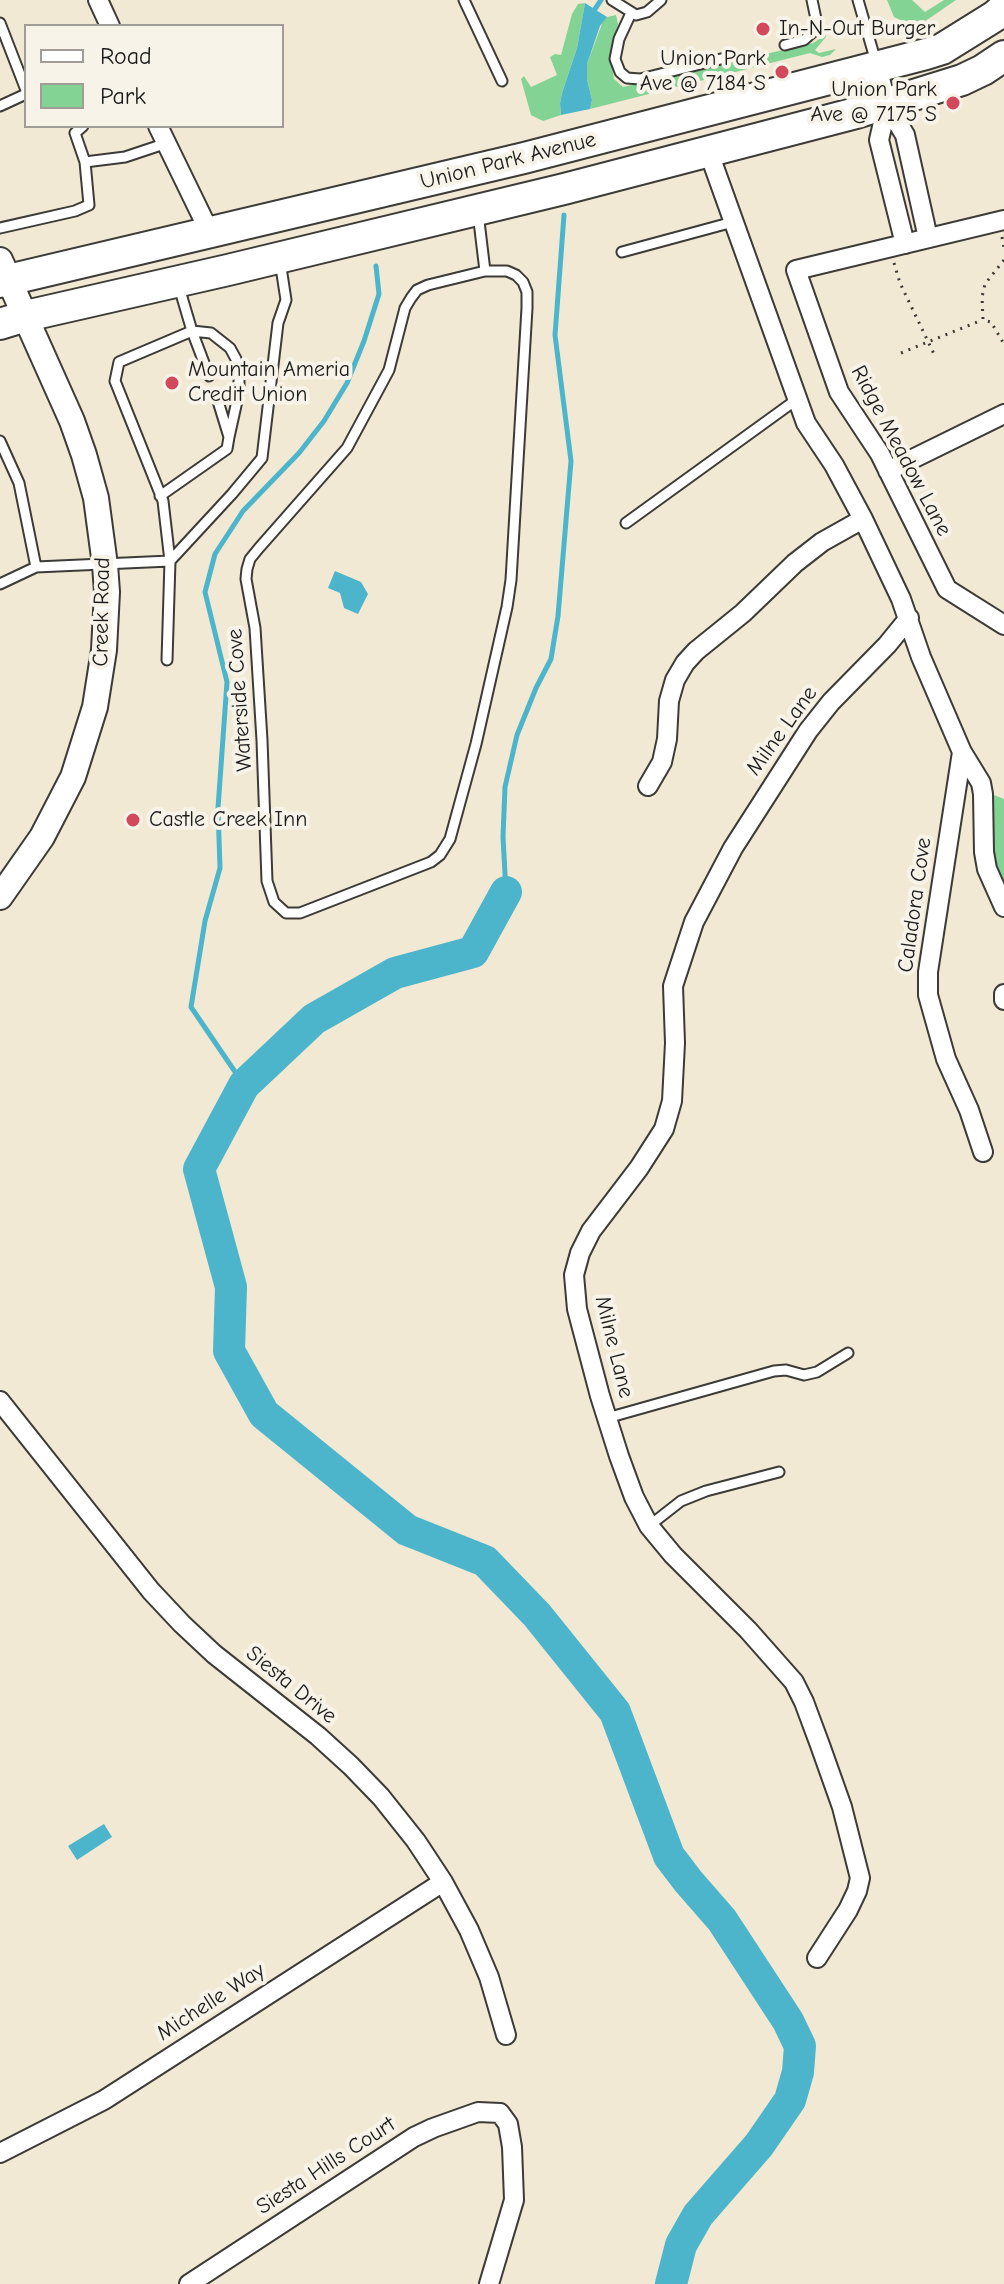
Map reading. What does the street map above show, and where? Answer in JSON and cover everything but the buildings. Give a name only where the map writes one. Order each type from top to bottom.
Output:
[{"type":"main road","name":"Union Park Avenue","points":[[3,274],[210,233],[572,146],[877,67],[942,49],[1004,8]]},
{"type":"main road","name":"Union Park Avenue","points":[[13,320],[709,153],[887,105],[962,80],[997,62]]},
{"type":"main road","points":[[477,210],[477,192],[483,187],[547,170],[572,146]]},
{"type":"street","points":[[98,0],[109,24]]},
{"type":"street","points":[[877,67],[887,105],[905,135],[928,238]]},
{"type":"street","points":[[887,105],[879,140],[898,246],[1004,220]]},
{"type":"street","points":[[159,128],[210,233]]},
{"type":"street","points":[[709,153],[796,400],[806,423],[834,465],[863,519],[909,618],[921,657],[962,752],[981,783],[987,869],[1004,907]]},
{"type":"street","name":"Ridge Meadow Lane","points":[[898,246],[796,270],[839,392],[880,454],[947,589],[1004,625]]},
{"type":"street","name":"Creek Road","points":[[0,897],[42,837],[73,777],[101,679],[106,606],[105,565],[96,498],[84,455],[72,421],[13,320],[3,274]]},
{"type":"street","points":[[888,471],[1004,414]]},
{"type":"street","points":[[648,786],[662,762],[669,701],[675,680],[685,663],[795,563],[822,542],[863,519]]},
{"type":"street","name":"Milne Lane","points":[[817,1958],[848,1910],[860,1878],[842,1807],[794,1682],[673,1555],[649,1526],[634,1497],[587,1350],[577,1309],[574,1275],[591,1231],[664,1129],[672,1101],[675,1043],[673,986],[694,922],[733,848],[808,731],[909,618]]},
{"type":"street","name":"Caladora Cove","points":[[962,752],[928,972],[928,995],[946,1059],[969,1110],[983,1152]]},
{"type":"street","points":[[1004,994],[1004,1000]]},
{"type":"street","name":"Siesta Drive","points":[[0,1401],[151,1591],[214,1654],[318,1736],[381,1797],[416,1841],[469,1930],[489,1977],[506,2035]]},
{"type":"street","name":"Michelle Way","points":[[0,2153],[104,2100],[443,1882]]},
{"type":"street","name":"Siesta Hills Court","points":[[189,2284],[414,2137],[478,2112],[500,2113],[508,2124],[512,2147],[514,2200],[489,2284]]},
{"type":"lane","points":[[464,0],[502,81]]},
{"type":"lane","points":[[612,0],[626,10],[641,15],[661,0]]},
{"type":"lane","points":[[785,45],[804,40],[813,32],[816,19],[812,0]]},
{"type":"lane","points":[[858,0],[877,67]]},
{"type":"lane","points":[[626,10],[615,59],[620,72],[627,78],[640,79],[733,56]]},
{"type":"lane","points":[[0,23],[24,87]]},
{"type":"lane","points":[[0,106],[24,93]]},
{"type":"lane","points":[[0,228],[89,205],[85,162],[75,133],[81,128]]},
{"type":"lane","points":[[85,162],[133,155],[167,143]]},
{"type":"lane","points":[[477,210],[485,271]]},
{"type":"lane","points":[[622,252],[733,222]]},
{"type":"lane","points":[[0,584],[36,567],[170,561],[232,494],[262,458],[278,323],[286,300],[279,258]]},
{"type":"lane","name":"Waterside Cove","points":[[485,271],[507,271],[516,275],[527,292],[514,533],[507,607],[476,744],[450,839],[440,855],[431,862],[300,913],[286,913],[274,902],[267,881],[261,714],[255,628],[246,579],[250,559],[347,448],[389,370],[405,308],[417,290],[485,271]]},
{"type":"lane","points":[[178,282],[209,376]]},
{"type":"lane","points":[[160,496],[227,449],[239,392],[239,373],[230,348],[211,333],[192,331],[119,362],[115,381],[160,496],[170,545],[167,660]]},
{"type":"lane","points":[[217,398],[229,440]]},
{"type":"lane","points":[[626,523],[796,400]]},
{"type":"lane","points":[[0,441],[19,483],[36,567]]},
{"type":"lane","points":[[607,1418],[774,1371],[786,1370],[804,1375],[817,1372],[848,1353]]},
{"type":"lane","points":[[649,1526],[681,1501],[706,1491],[779,1472]]},
{"type":"path","points":[[898,246],[900,283],[934,354]]},
{"type":"path","points":[[983,320],[985,284],[1004,260]]},
{"type":"path","points":[[901,353],[983,320],[991,322],[1004,344]]},
{"type":"green space","points":[[887,0],[912,0],[925,12],[944,0],[956,0],[921,24],[913,26],[894,17]]},
{"type":"green space","points":[[585,3],[577,48],[562,93],[561,115],[543,121],[531,115],[521,79],[524,76],[531,87],[557,75],[550,57],[561,55],[572,14],[578,4]]},
{"type":"green space","points":[[616,15],[618,24],[610,55],[614,79],[623,87],[813,43],[821,38],[824,31],[826,37],[815,50],[819,53],[836,49],[822,57],[810,53],[590,109],[592,100],[587,64],[603,21]]},
{"type":"green space","points":[[989,793],[1004,799],[1004,897],[988,847]]},
{"type":"water","points":[[585,3],[607,17],[600,26],[587,64],[592,100],[590,109],[561,115],[562,93],[577,48]]},
{"type":"water","points":[[335,571],[361,582],[368,594],[358,614],[344,608],[340,593],[328,588]]},
{"type":"water","points":[[104,1824],[112,1837],[77,1860],[68,1846]]},
{"type":"waterway","points":[[593,12],[601,0]]},
{"type":"waterway","points":[[506,892],[503,837],[505,787],[517,735],[551,659],[558,616],[571,461],[555,335],[564,215]]},
{"type":"waterway","points":[[244,1085],[191,1007],[205,921],[220,868],[218,808],[227,682],[205,592],[215,554],[243,511],[299,453],[324,421],[347,383],[379,294],[376,266]]},
{"type":"waterway","points":[[506,892],[473,952],[395,973],[314,1019],[244,1085],[199,1169],[231,1287],[229,1351],[264,1414],[407,1530],[485,1561],[537,1615],[615,1712],[669,1856],[722,1920],[788,2021],[800,2046],[798,2072],[790,2100],[759,2145],[698,2215],[681,2245],[671,2284]]},
{"type":"place","name":"In-N-Out Burger","points":[[763,29]]},
{"type":"place","name":"Union Park Ave @ 7184 S","points":[[782,72]]},
{"type":"place","name":"Union Park Ave @ 7175 S","points":[[953,103]]},
{"type":"place","name":"Mountain Ameria Credit Union","points":[[172,383]]},
{"type":"place","name":"Castle Creek Inn","points":[[133,820]]}]
